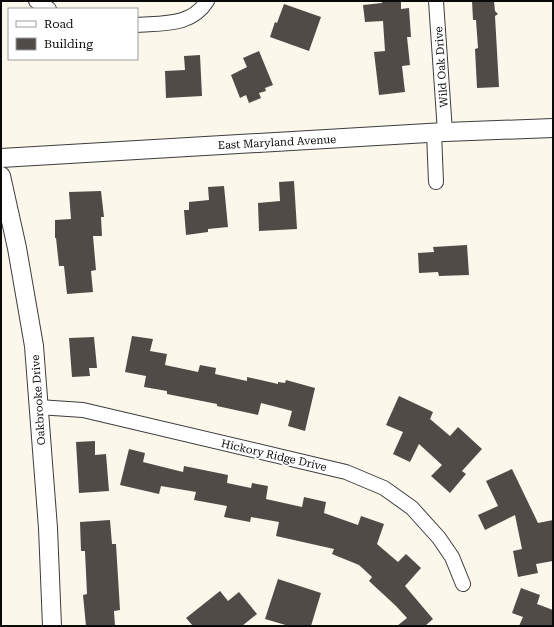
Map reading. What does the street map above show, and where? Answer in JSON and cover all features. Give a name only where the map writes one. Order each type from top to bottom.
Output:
[{"type":"street","points":[[36,1],[47,8]]},
{"type":"street","points":[[138,25],[176,23],[185,20],[196,13],[207,1]]},
{"type":"street","name":"Wild Oak Drive","points":[[436,1],[440,133],[436,182]]},
{"type":"street","name":"East Maryland Avenue","points":[[1,158],[553,128]]},
{"type":"street","name":"Oakbrooke Drive","points":[[1,176],[17,248],[34,346],[48,528],[52,626]]},
{"type":"street","name":"Hickory Ridge Drive","points":[[38,407],[83,410],[314,464],[352,475],[384,488],[412,508],[439,538],[452,557],[463,584]]},
{"type":"building","points":[[382,1],[401,1],[401,9],[409,8],[411,37],[407,37],[410,65],[402,66],[405,92],[379,95],[374,52],[385,51],[383,21],[365,22],[363,5],[382,3]]},
{"type":"building","points":[[472,1],[494,1],[495,11],[498,14],[495,16],[499,87],[477,88],[475,49],[478,48],[476,20],[473,20]]},
{"type":"building","points":[[284,4],[321,17],[309,51],[270,37],[275,22],[277,23]]},
{"type":"building","points":[[259,51],[273,85],[265,88],[266,91],[259,93],[261,98],[249,103],[246,95],[240,98],[231,75],[247,67],[243,58]]},
{"type":"building","points":[[200,55],[202,96],[166,98],[165,71],[185,70],[184,56]]},
{"type":"building","points":[[294,181],[297,229],[259,231],[258,203],[280,201],[279,182]]},
{"type":"building","points":[[224,186],[228,227],[208,229],[208,232],[186,235],[184,210],[189,210],[189,202],[209,200],[208,187]]},
{"type":"building","points":[[101,191],[104,217],[101,217],[102,236],[93,236],[96,270],[91,271],[93,292],[67,294],[64,266],[59,266],[55,238],[55,220],[71,219],[69,192]]},
{"type":"building","points":[[467,245],[469,275],[439,276],[438,272],[419,273],[418,253],[434,252],[433,247]]},
{"type":"building","points":[[132,336],[153,339],[150,351],[167,354],[165,365],[198,372],[200,365],[216,368],[215,374],[247,381],[247,377],[278,384],[278,382],[285,383],[286,380],[315,388],[305,431],[288,426],[292,411],[261,403],[258,415],[217,406],[217,404],[167,394],[167,391],[144,387],[146,376],[125,372]]},
{"type":"building","points":[[94,337],[97,368],[89,368],[90,376],[72,377],[69,338]]},
{"type":"building","points":[[399,396],[433,412],[430,419],[450,436],[458,427],[482,449],[462,471],[466,474],[450,493],[431,476],[442,465],[419,444],[410,462],[393,454],[403,432],[386,425]]},
{"type":"building","points":[[95,441],[95,455],[106,454],[109,491],[79,493],[76,442]]},
{"type":"building","points":[[129,449],[145,453],[143,462],[183,472],[184,466],[228,475],[227,483],[251,488],[252,483],[268,486],[266,499],[302,507],[304,497],[326,502],[324,513],[358,525],[361,516],[384,524],[377,544],[398,562],[406,554],[421,568],[405,586],[433,619],[425,626],[397,626],[407,618],[369,581],[372,577],[359,565],[332,554],[334,549],[276,536],[279,522],[251,517],[250,522],[224,517],[227,506],[194,500],[196,492],[161,486],[159,494],[120,485]]},
{"type":"building","points":[[512,469],[538,523],[553,520],[553,561],[536,564],[538,573],[518,577],[513,551],[522,549],[515,515],[485,530],[478,515],[498,506],[486,481]]},
{"type":"building","points":[[110,520],[112,544],[116,544],[120,610],[114,611],[115,626],[86,626],[83,595],[87,594],[85,551],[81,551],[80,522]]},
{"type":"building","points":[[278,579],[321,593],[311,626],[289,626],[265,619]]},
{"type":"building","points":[[521,588],[540,595],[537,604],[553,610],[553,626],[519,626],[523,617],[512,613]]},
{"type":"building","points":[[220,591],[228,601],[239,592],[257,614],[242,626],[193,626],[186,618]]}]
